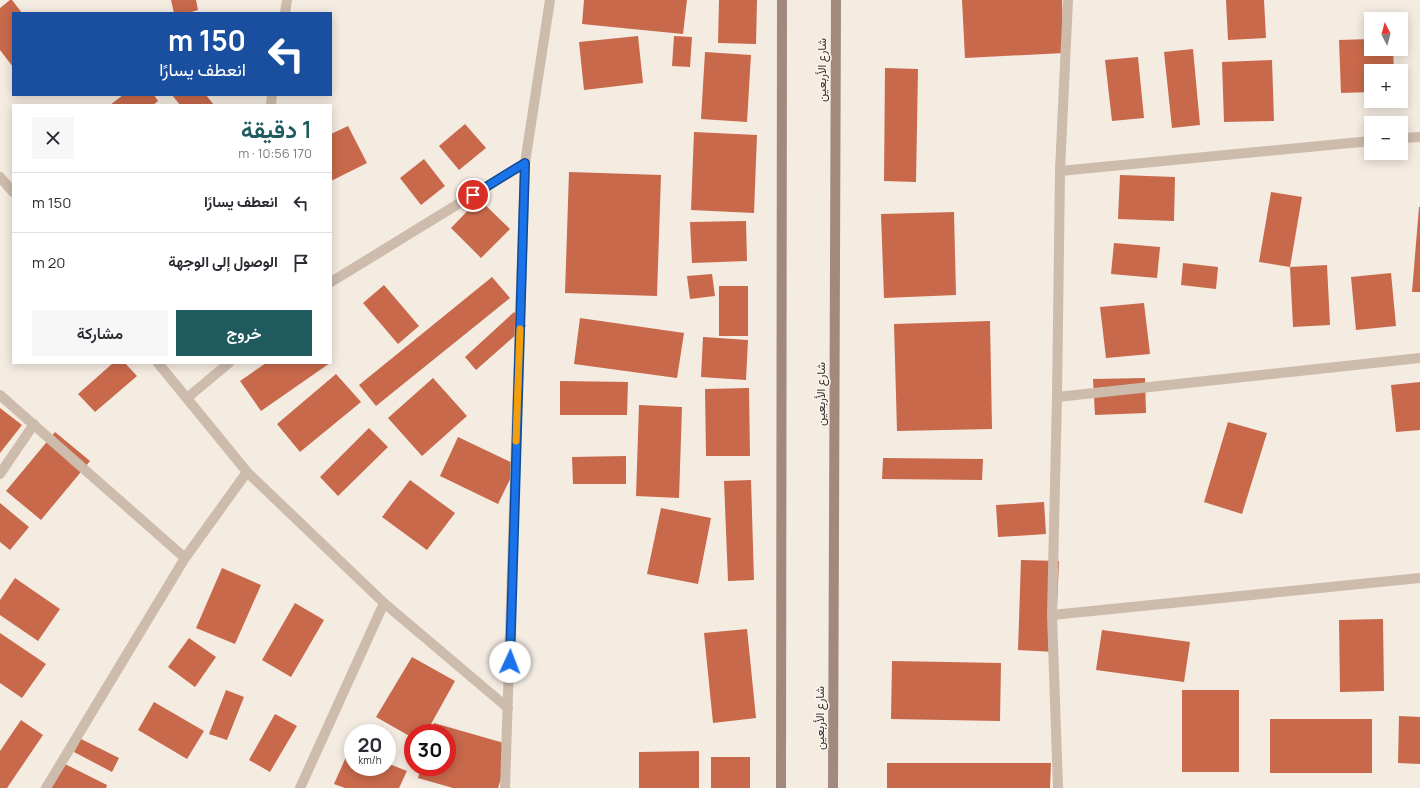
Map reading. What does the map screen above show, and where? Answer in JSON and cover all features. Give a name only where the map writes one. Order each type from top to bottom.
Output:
[{"type":"main road","points":[[781,788],[782,0]]},
{"type":"main road","name":"شارع الأربعين","points":[[833,788],[836,0]]},
{"type":"street","points":[[285,12],[287,0]]},
{"type":"street","points":[[505,788],[525,163],[550,0]]},
{"type":"street","points":[[1058,788],[1052,615],[1060,171],[1068,0]]},
{"type":"street","points":[[1408,137],[1420,136]]},
{"type":"street","points":[[1060,171],[1364,142]]},
{"type":"street","points":[[332,281],[525,163]]},
{"type":"street","points":[[0,177],[12,191]]},
{"type":"street","points":[[1057,397],[1420,358]]},
{"type":"street","points":[[159,364],[247,472],[384,603],[508,708]]},
{"type":"street","points":[[187,398],[229,364]]},
{"type":"street","points":[[0,395],[185,558]]},
{"type":"street","points":[[0,474],[34,424]]},
{"type":"street","points":[[46,788],[185,558],[247,472]]},
{"type":"street","points":[[1052,615],[1420,578]]},
{"type":"street","points":[[300,788],[384,603]]},
{"type":"building","points":[[12,0],[21,12],[12,12],[12,66],[0,50],[0,8]]},
{"type":"building","points":[[171,0],[196,0],[198,10],[191,12],[174,12]]},
{"type":"building","points":[[584,0],[687,0],[683,34],[582,24]]},
{"type":"building","points":[[719,0],[757,0],[756,44],[718,43]]},
{"type":"building","points":[[962,0],[1062,0],[1064,53],[965,58]]},
{"type":"building","points":[[1226,0],[1264,0],[1266,38],[1228,40]]},
{"type":"building","points":[[638,36],[643,83],[584,90],[579,42]]},
{"type":"building","points":[[674,36],[692,37],[690,67],[672,66]]},
{"type":"building","points":[[1364,39],[1364,56],[1393,56],[1394,64],[1364,64],[1364,92],[1341,93],[1339,40]]},
{"type":"building","points":[[1193,49],[1200,125],[1172,128],[1164,52]]},
{"type":"building","points":[[705,52],[751,55],[747,122],[701,119]]},
{"type":"building","points":[[1138,57],[1144,118],[1112,121],[1105,60]]},
{"type":"building","points":[[1272,60],[1274,121],[1224,122],[1222,62]]},
{"type":"building","points":[[885,68],[918,69],[916,182],[884,181]]},
{"type":"building","points":[[122,96],[155,96],[158,101],[154,104],[111,104]]},
{"type":"building","points":[[173,96],[207,96],[213,104],[179,104]]},
{"type":"building","points":[[465,124],[486,148],[459,170],[439,146]]},
{"type":"building","points":[[348,126],[367,163],[332,180],[332,134]]},
{"type":"building","points":[[694,132],[757,135],[754,213],[691,210]]},
{"type":"building","points":[[424,159],[445,186],[421,205],[400,178]]},
{"type":"building","points":[[569,172],[661,175],[657,296],[565,293]]},
{"type":"building","points":[[1120,175],[1175,177],[1174,221],[1118,219]]},
{"type":"building","points":[[1271,192],[1302,197],[1290,267],[1259,262]]},
{"type":"building","points":[[479,199],[510,229],[481,258],[451,228]]},
{"type":"building","points":[[1419,207],[1420,292],[1412,292]]},
{"type":"building","points":[[954,212],[956,295],[884,298],[881,214]]},
{"type":"building","points":[[746,221],[747,261],[692,263],[690,222]]},
{"type":"building","points":[[1114,243],[1160,247],[1157,278],[1111,274]]},
{"type":"building","points":[[1183,263],[1218,267],[1216,289],[1181,285]]},
{"type":"building","points":[[1327,265],[1330,325],[1293,327],[1290,267]]},
{"type":"building","points":[[1391,273],[1396,326],[1356,330],[1351,277]]},
{"type":"building","points":[[712,274],[715,296],[690,299],[687,276]]},
{"type":"building","points":[[492,277],[510,298],[376,406],[359,385]]},
{"type":"building","points":[[384,285],[419,326],[398,344],[363,303]]},
{"type":"building","points":[[719,286],[748,286],[748,336],[719,336]]},
{"type":"building","points":[[1144,303],[1150,354],[1106,358],[1100,307]]},
{"type":"building","points":[[514,312],[526,326],[476,370],[465,357]]},
{"type":"building","points":[[580,318],[684,333],[677,378],[574,364]]},
{"type":"building","points":[[990,321],[992,429],[897,431],[894,324]]},
{"type":"building","points":[[703,337],[748,340],[746,380],[701,377]]},
{"type":"building","points":[[112,364],[126,364],[137,376],[95,412],[78,394]]},
{"type":"building","points":[[265,364],[329,364],[261,411],[240,381]]},
{"type":"building","points":[[336,374],[361,402],[300,452],[277,424]]},
{"type":"building","points":[[433,378],[467,416],[422,456],[388,418]]},
{"type":"building","points":[[1145,378],[1146,413],[1095,415],[1093,379]]},
{"type":"building","points":[[560,381],[628,382],[627,415],[560,415]]},
{"type":"building","points":[[1420,382],[1420,430],[1396,432],[1391,385]]},
{"type":"building","points":[[749,388],[750,456],[706,456],[705,389]]},
{"type":"building","points":[[639,405],[682,407],[679,498],[636,496]]},
{"type":"building","points":[[0,408],[22,425],[0,453]]},
{"type":"building","points":[[1228,422],[1267,433],[1242,514],[1204,502]]},
{"type":"building","points":[[369,428],[388,447],[338,496],[320,477]]},
{"type":"building","points":[[55,432],[90,461],[41,520],[6,491]]},
{"type":"building","points":[[458,437],[517,465],[498,504],[440,476]]},
{"type":"building","points":[[626,456],[626,484],[573,484],[572,457]]},
{"type":"building","points":[[883,458],[983,459],[982,480],[882,479]]},
{"type":"building","points":[[410,480],[455,513],[427,550],[382,517]]},
{"type":"building","points":[[751,480],[754,580],[728,581],[724,481]]},
{"type":"building","points":[[1044,502],[1046,534],[998,537],[996,505]]},
{"type":"building","points":[[0,503],[29,527],[10,550],[0,542]]},
{"type":"building","points":[[661,508],[711,518],[698,584],[647,574]]},
{"type":"building","points":[[1021,560],[1059,561],[1055,652],[1018,650]]},
{"type":"building","points":[[222,568],[261,585],[235,644],[196,628]]},
{"type":"building","points":[[15,578],[60,609],[38,641],[0,615],[0,600]]},
{"type":"building","points":[[295,603],[324,620],[291,677],[262,660]]},
{"type":"building","points":[[1383,619],[1384,691],[1340,692],[1339,620]]},
{"type":"building","points":[[747,629],[756,718],[713,723],[704,633]]},
{"type":"building","points":[[1102,630],[1190,642],[1184,682],[1096,670]]},
{"type":"building","points":[[0,633],[46,664],[22,698],[0,683]]},
{"type":"building","points":[[189,638],[216,657],[195,687],[168,667]]},
{"type":"building","points":[[412,657],[455,681],[431,724],[404,724],[404,733],[396,728],[396,724],[388,724],[376,717]]},
{"type":"building","points":[[892,661],[1001,663],[1000,721],[891,719]]},
{"type":"building","points":[[226,690],[244,697],[227,740],[209,734]]},
{"type":"building","points":[[1182,690],[1239,690],[1239,772],[1182,772]]},
{"type":"building","points":[[154,702],[204,731],[187,759],[138,730]]},
{"type":"building","points":[[275,714],[297,726],[270,772],[249,760]]},
{"type":"building","points":[[1399,716],[1420,717],[1420,764],[1398,763]]},
{"type":"building","points":[[1270,719],[1372,719],[1372,773],[1270,773]]},
{"type":"building","points":[[21,720],[43,735],[7,788],[0,788],[0,751]]},
{"type":"building","points":[[456,729],[511,745],[498,788],[453,788],[418,778],[419,776],[456,776]]},
{"type":"building","points":[[81,739],[119,758],[112,772],[74,752]]},
{"type":"building","points":[[699,751],[699,788],[639,788],[639,752]]},
{"type":"building","points":[[711,757],[750,757],[750,788],[711,788]]},
{"type":"building","points":[[344,762],[344,776],[396,776],[396,767],[404,770],[405,776],[399,788],[345,788],[334,784]]},
{"type":"building","points":[[63,763],[107,785],[106,788],[50,788]]},
{"type":"building","points":[[887,763],[1051,763],[1050,788],[887,788]]},
{"type":"slow traffic","points":[[516,441],[520,329]]},
{"type":"route","points":[[473,195],[525,163],[510,662]]}]
